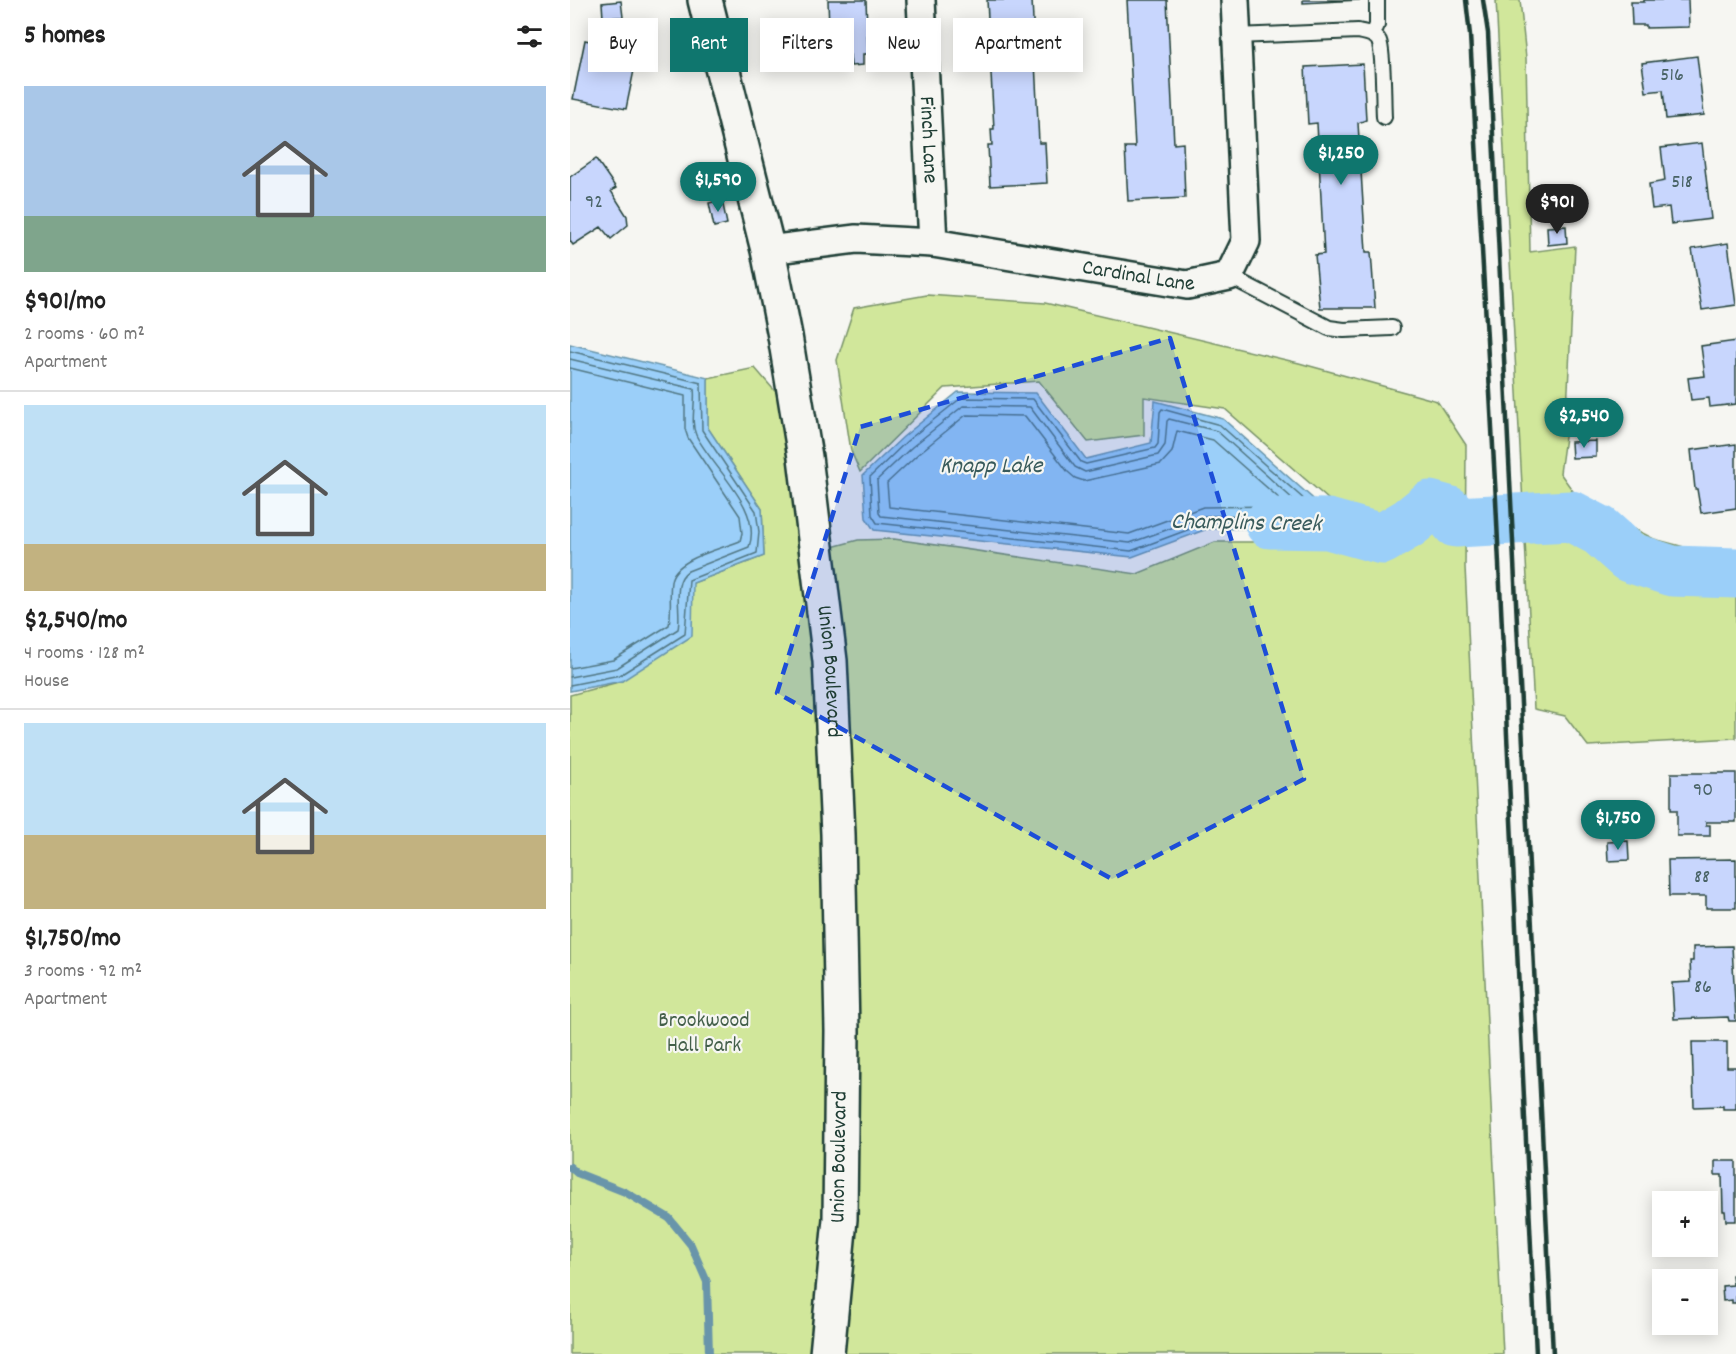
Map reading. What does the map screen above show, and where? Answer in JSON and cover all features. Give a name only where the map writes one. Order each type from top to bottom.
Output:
[{"type":"main road","name":"Union Boulevard","points":[[705,0],[768,250],[785,336],[805,457],[830,661],[838,834],[842,1042],[840,1219],[827,1354]]},
{"type":"street","name":"Finch Lane","points":[[921,0],[933,243]]},
{"type":"street","points":[[1229,276],[1246,242],[1235,0]]},
{"type":"street","name":"Cardinal Lane","points":[[768,250],[856,239],[933,243],[1187,285],[1229,276]]},
{"type":"lane","points":[[1373,35],[1377,25],[1377,0]]},
{"type":"lane","points":[[1236,36],[1358,31],[1373,35],[1378,41],[1380,52],[1384,117]]},
{"type":"lane","points":[[1229,276],[1329,328],[1344,330],[1392,328]]},
{"type":"highlighted area","points":[[1170,338],[1304,779],[1112,879],[777,693],[860,427]]},
{"type":"green space","points":[[1496,0],[1520,0],[1526,58],[1530,252],[1575,246],[1566,430],[1560,473],[1580,501],[1654,539],[1707,553],[1736,555],[1736,738],[1588,746],[1565,716],[1534,709]]},
{"type":"green space","name":"Brookwood Hall Park","points":[[927,295],[1045,303],[1299,363],[1437,401],[1466,445],[1465,567],[1503,1354],[570,1354],[570,695],[622,681],[693,583],[764,556],[762,509],[708,428],[708,378],[755,368],[799,419],[817,551],[858,540],[894,539],[1137,574],[1215,542],[1339,542],[1344,513],[1225,409],[1144,397],[1144,435],[1088,442],[1039,381],[945,388],[860,472],[851,451],[837,360],[854,308]]},
{"type":"water","points":[[570,344],[708,378],[708,428],[762,509],[764,556],[693,583],[692,636],[622,681],[570,691]]},
{"type":"water","name":"Knapp Lake","points":[[958,392],[1036,393],[1086,459],[1151,443],[1155,401],[1223,419],[1345,527],[1207,529],[1132,557],[874,530],[866,518],[863,475],[903,437]]},
{"type":"building","points":[[828,0],[866,0],[866,54],[863,54],[863,65],[854,66],[854,18],[829,18]]},
{"type":"building","points":[[987,0],[1032,0],[1033,18],[988,18]]},
{"type":"building","points":[[1127,0],[1167,0],[1174,144],[1183,143],[1185,198],[1128,201],[1125,147],[1135,147]]},
{"type":"building","points":[[1303,0],[1360,0],[1303,3]]},
{"type":"building","points":[[1644,0],[1688,0],[1689,27],[1646,28],[1646,25],[1632,25],[1631,2],[1644,2]]},
{"type":"building","points":[[621,1],[623,17],[603,18],[602,3]]},
{"type":"building","points":[[585,40],[588,41],[588,72],[634,72],[626,109],[573,99]]},
{"type":"building","points":[[1697,56],[1704,115],[1666,119],[1663,90],[1646,92],[1642,63]]},
{"type":"building","points":[[1363,64],[1366,120],[1358,123],[1366,252],[1371,252],[1375,308],[1320,308],[1315,255],[1324,254],[1317,123],[1308,124],[1305,67]]},
{"type":"building","points":[[991,72],[1036,72],[1039,143],[1045,143],[1047,183],[990,186],[988,145],[992,145],[991,129],[994,129]]},
{"type":"building","points":[[1702,143],[1711,219],[1671,224],[1669,207],[1652,209],[1649,184],[1665,181],[1661,148]]},
{"type":"building","points":[[596,159],[616,188],[611,191],[627,216],[628,225],[611,239],[601,227],[573,245],[570,241],[570,177]]},
{"type":"building","points":[[722,200],[727,224],[714,227],[709,203]]},
{"type":"building","points":[[1566,226],[1567,243],[1548,245],[1547,227]]},
{"type":"building","points":[[1728,243],[1736,305],[1702,310],[1692,249]]},
{"type":"building","points":[[1736,341],[1736,404],[1710,407],[1709,398],[1691,400],[1688,378],[1705,376],[1701,346]]},
{"type":"building","points":[[1596,441],[1596,457],[1572,458],[1571,442]]},
{"type":"building","points":[[1736,444],[1736,508],[1701,513],[1697,489],[1695,489],[1691,450]]},
{"type":"building","points":[[1671,773],[1736,773],[1736,822],[1706,822],[1706,825],[1710,825],[1710,836],[1677,836],[1677,810],[1671,810]]},
{"type":"building","points":[[1628,841],[1629,860],[1608,861],[1607,842]]},
{"type":"building","points":[[1736,859],[1736,908],[1706,908],[1706,896],[1669,896],[1668,860]]},
{"type":"building","points":[[1732,946],[1736,1021],[1729,1021],[1728,1017],[1674,1019],[1672,983],[1691,982],[1690,961],[1693,961],[1693,947]]},
{"type":"building","points":[[1692,1042],[1727,1042],[1727,1067],[1736,1067],[1736,1109],[1723,1109],[1723,1106],[1694,1107]]},
{"type":"building","points":[[1715,1161],[1736,1161],[1736,1221],[1726,1221],[1725,1211],[1723,1211],[1722,1175],[1715,1175]]},
{"type":"building","points":[[1736,1274],[1736,1303],[1732,1303],[1732,1300],[1723,1301],[1722,1286],[1733,1285],[1732,1275]]},
{"type":"waterway","name":"Champlins Creek","points":[[1270,523],[1328,524],[1382,539],[1409,523],[1430,506],[1448,511],[1456,522],[1571,516],[1600,531],[1629,557],[1672,571],[1736,573]]},
{"type":"waterway","points":[[570,1167],[577,1173],[625,1192],[669,1218],[691,1245],[707,1282],[709,1354]]},
{"type":"railway","points":[[1466,0],[1470,35],[1496,500],[1536,1354]]},
{"type":"railway","points":[[1483,0],[1488,33],[1553,1354]]}]
